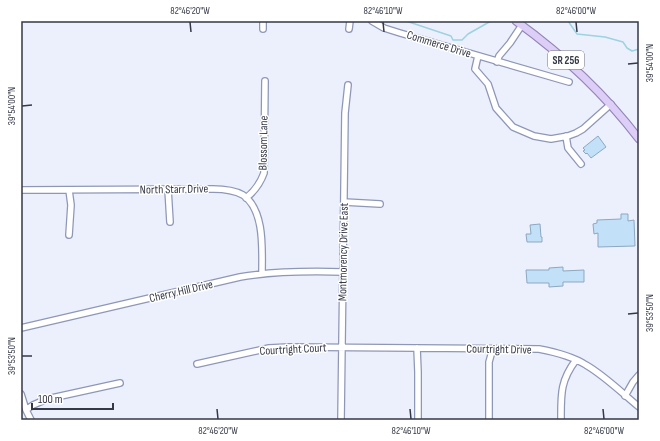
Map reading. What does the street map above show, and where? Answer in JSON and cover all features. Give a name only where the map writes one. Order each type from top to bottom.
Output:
[{"type":"main road","name":"SR 256","points":[[519,23],[586,79],[611,104],[639,139]]},
{"type":"street","points":[[263,21],[263,29]]},
{"type":"street","points":[[349,29],[350,21]]},
{"type":"street","name":"Commerce Drive","points":[[372,21],[384,28],[400,33],[569,82]]},
{"type":"street","points":[[497,62],[499,56],[510,43],[519,23]]},
{"type":"street","name":"Commerce Drive","points":[[478,56],[475,69],[488,84],[496,108],[513,127],[534,136],[551,139],[576,133],[583,129],[611,104]]},
{"type":"street","name":"Blossom Lane","points":[[246,198],[253,193],[264,173],[265,81]]},
{"type":"street","name":"Montmorency Drive East","points":[[341,420],[345,113],[348,85]]},
{"type":"street","points":[[566,136],[568,148],[581,164]]},
{"type":"street","points":[[168,189],[170,222]]},
{"type":"street","name":"North Starr Drive","points":[[21,190],[221,189],[236,192],[246,198]]},
{"type":"street","points":[[69,190],[71,205],[69,236]]},
{"type":"street","points":[[246,198],[257,213],[261,236],[262,273]]},
{"type":"street","points":[[344,202],[380,204]]},
{"type":"street","name":"Cherry Hill Drive","points":[[21,328],[262,273],[312,271],[343,272]]},
{"type":"street","name":"Courtright Drive","points":[[342,347],[539,349],[554,352],[576,360],[591,368],[639,407]]},
{"type":"street","name":"Courtright Court","points":[[197,364],[269,348],[342,347]]},
{"type":"street","points":[[417,348],[418,420]]},
{"type":"street","points":[[489,420],[489,362],[494,348]]},
{"type":"street","points":[[561,420],[563,386],[568,372],[576,360]]},
{"type":"street","points":[[625,396],[639,376]]},
{"type":"street","points":[[26,410],[33,405],[47,400],[120,383]]},
{"type":"street","points":[[21,394],[31,420]]},
{"type":"building","points":[[598,136],[606,147],[591,158],[583,151],[585,150],[583,148]]},
{"type":"building","points":[[621,214],[628,214],[628,221],[634,220],[635,246],[598,247],[598,233],[594,234],[593,224],[597,223],[597,220],[621,219]]},
{"type":"building","points":[[540,224],[542,242],[527,242],[526,234],[531,234],[530,225]]},
{"type":"building","points":[[563,267],[563,271],[584,270],[584,282],[563,282],[563,286],[549,287],[549,283],[527,283],[526,270],[549,270],[549,268]]},
{"type":"waterway","points":[[406,21],[451,36],[453,40],[462,40],[468,34],[491,21]]},
{"type":"waterway","points":[[568,21],[577,34],[605,37],[623,42],[627,48],[632,51],[639,49]]}]
